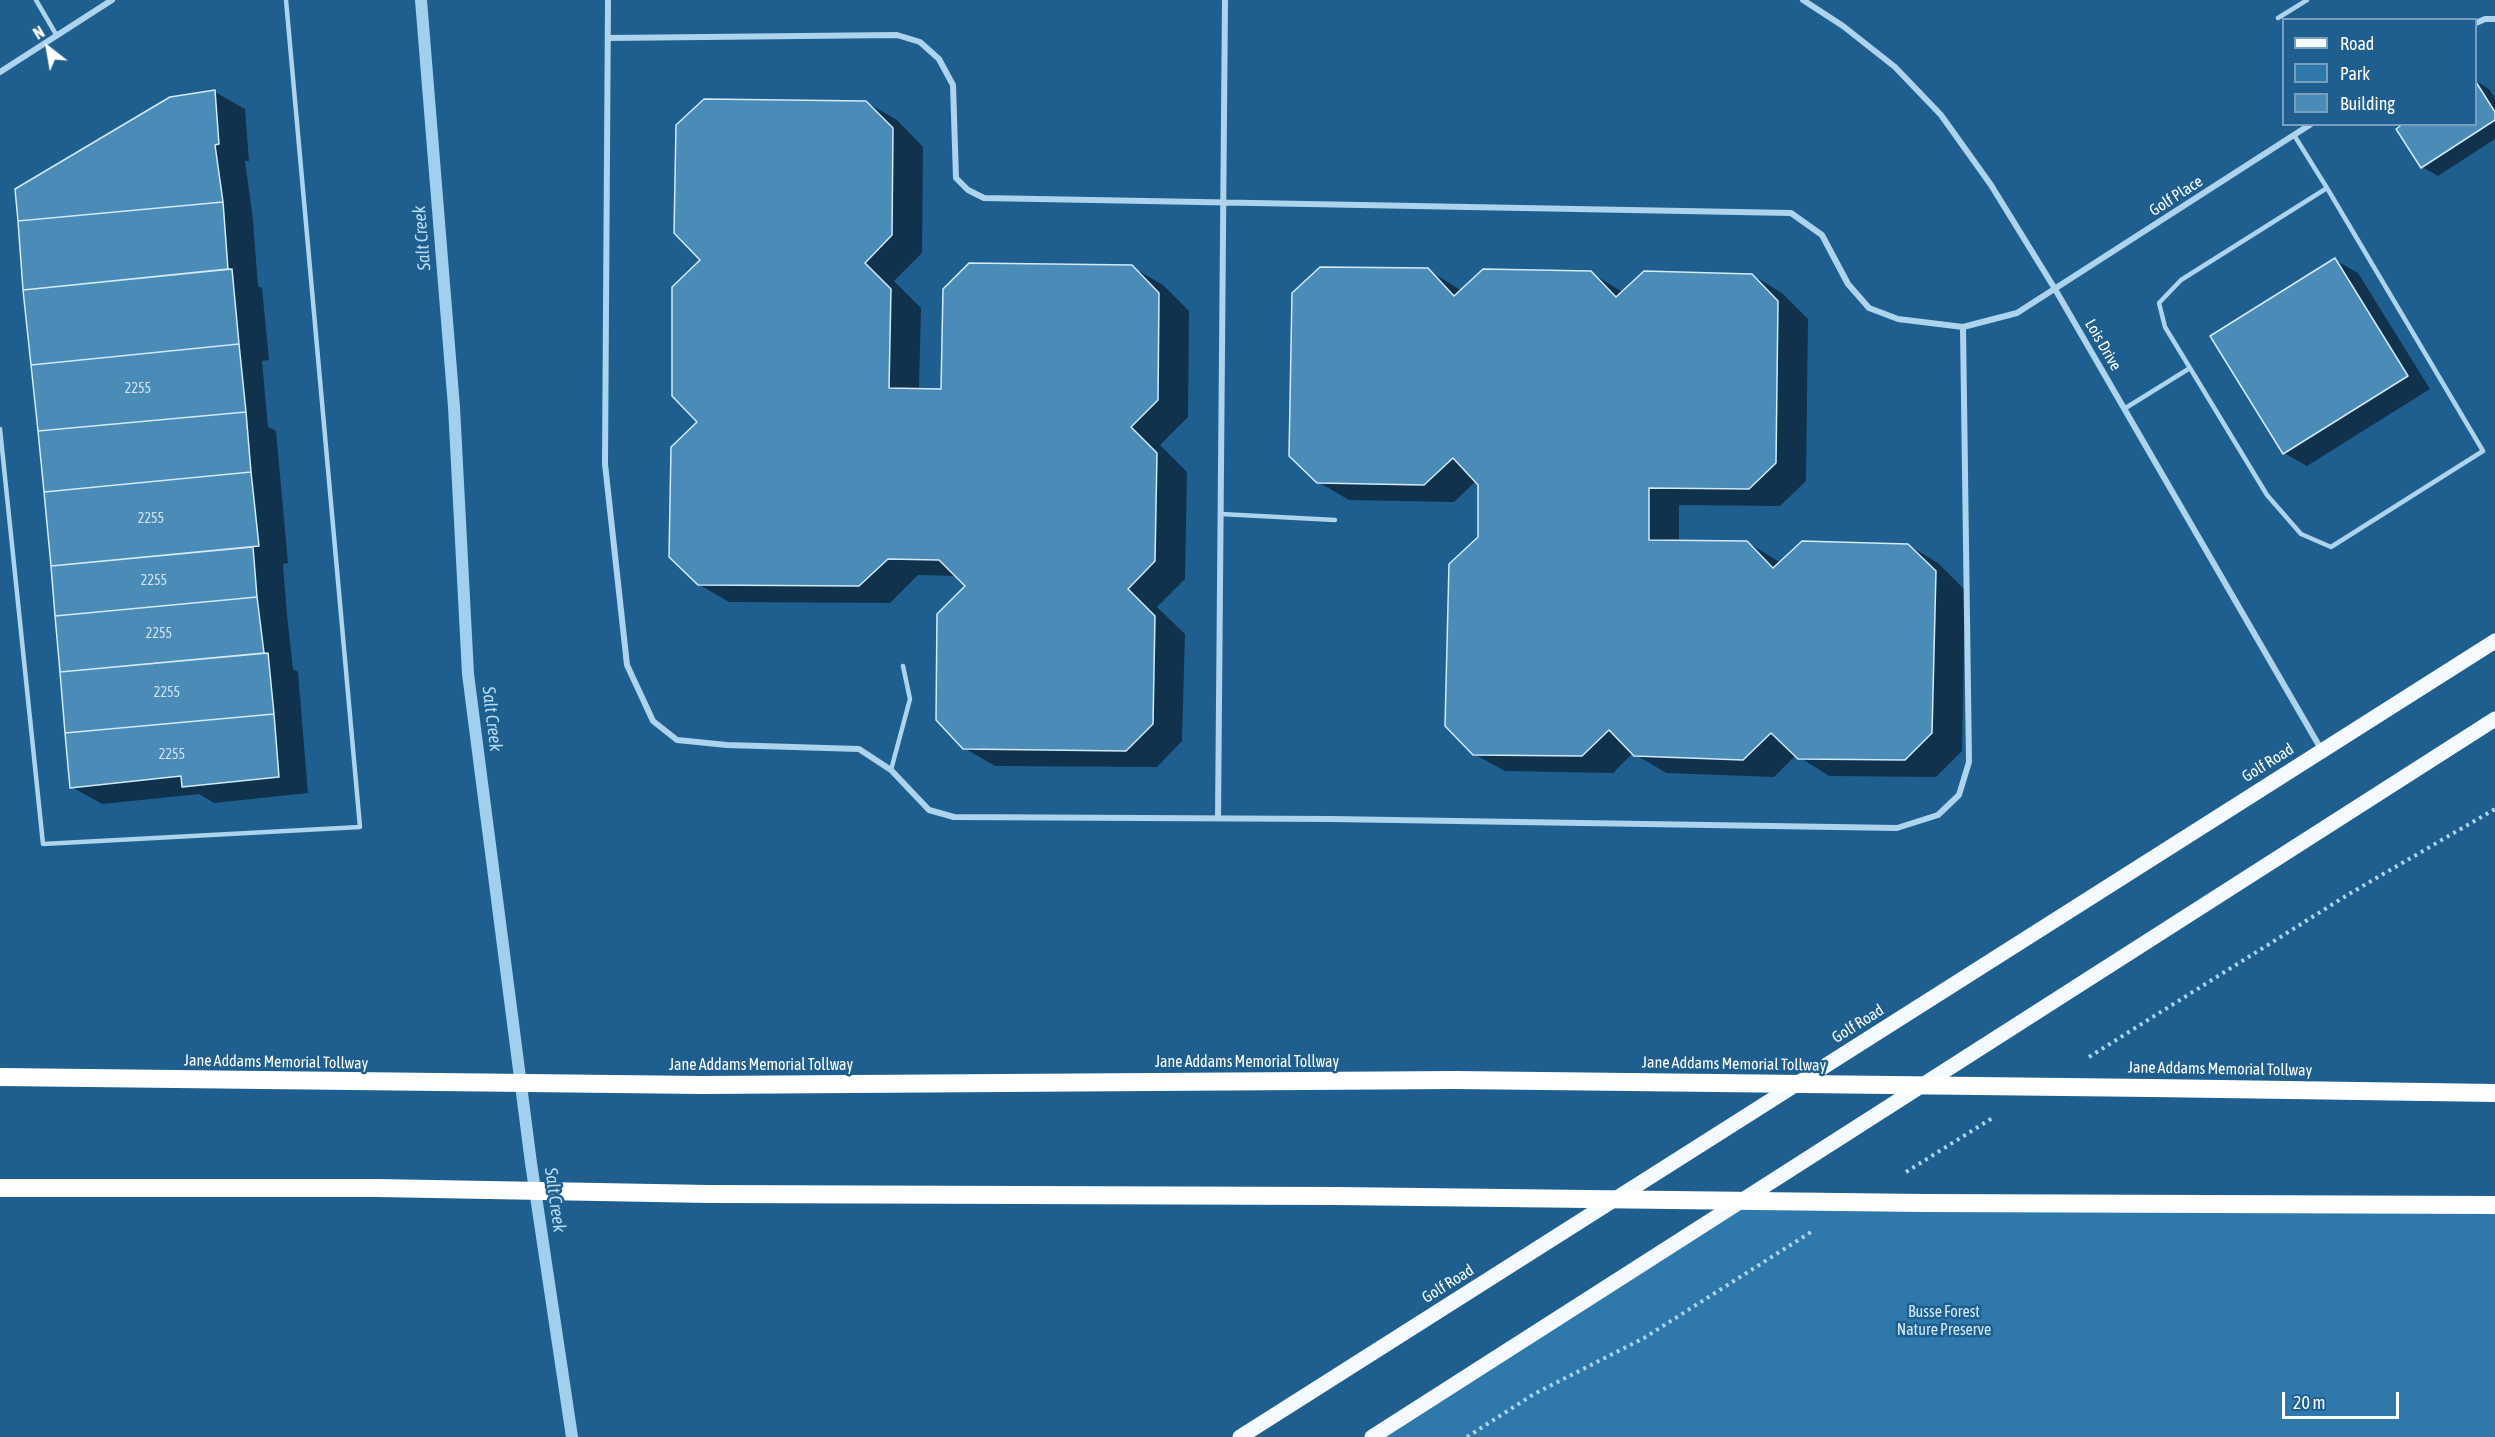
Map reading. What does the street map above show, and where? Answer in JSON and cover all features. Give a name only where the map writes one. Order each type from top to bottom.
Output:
[{"type":"highway","name":"Jane Addams Memorial Tollway","points":[[0,1077],[702,1085],[1455,1080],[2495,1093]]},
{"type":"highway","points":[[0,1188],[377,1188],[709,1194],[1336,1196],[1924,1203],[2495,1205]]},
{"type":"main road","name":"Golf Road","points":[[1240,1437],[2495,640]]},
{"type":"main road","points":[[1372,1437],[2495,719]]},
{"type":"street","points":[[0,72],[112,0]]},
{"type":"street","points":[[608,0],[605,464],[627,665],[653,721],[677,740],[727,745],[859,749],[891,770],[929,810],[954,817],[1218,818],[1897,828],[1938,815],[1959,795],[1970,762],[1964,327],[1898,319],[1869,309],[1848,284],[1822,235],[1791,213],[984,198],[968,190],[956,178],[953,85],[939,59],[920,42],[897,35],[608,38]]},
{"type":"street","points":[[1218,818],[1225,0]]},
{"type":"street","name":"Lois Drive","points":[[1803,0],[1843,26],[1895,67],[1941,115],[1991,185],[2055,289],[2322,750]]},
{"type":"street","points":[[2477,22],[2495,19]]},
{"type":"street","name":"Golf Place","points":[[1964,327],[2017,313],[2308,126]]},
{"type":"lane","points":[[36,0],[57,36]]},
{"type":"lane","points":[[0,429],[43,844],[360,827],[286,0]]},
{"type":"lane","points":[[2278,18],[2307,0]]},
{"type":"lane","points":[[2294,135],[2327,188],[2483,451],[2331,547],[2301,534],[2267,495],[2165,327],[2159,303],[2181,280],[2327,188]]},
{"type":"lane","points":[[2124,409],[2190,368]]},
{"type":"lane","points":[[1221,514],[1335,520]]},
{"type":"lane","points":[[891,770],[910,699],[903,666]]},
{"type":"path","points":[[2079,1063],[2349,894],[2495,809]]},
{"type":"path","points":[[1899,1176],[1999,1114]]},
{"type":"path","points":[[1467,1437],[1534,1394],[1644,1338],[1819,1227]]},
{"type":"green space","name":"Busse Forest Nature Preserve","points":[[1742,1203],[2495,1209],[2495,1437],[1372,1437]]},
{"type":"building","points":[[2477,84],[2495,112],[2495,120],[2421,168],[2396,129],[2400,126],[2477,126]]},
{"type":"building","points":[[215,90],[219,144],[215,145],[223,202],[18,221],[15,189],[170,97]]},
{"type":"building","points":[[704,99],[866,101],[893,128],[892,235],[865,263],[891,289],[889,388],[941,389],[943,289],[969,263],[1132,265],[1159,293],[1158,400],[1131,427],[1157,453],[1155,561],[1128,589],[1155,616],[1153,724],[1126,751],[963,749],[936,720],[937,614],[965,586],[939,560],[888,559],[859,586],[698,585],[669,557],[671,447],[697,422],[672,396],[672,287],[700,260],[674,233],[676,125]]},
{"type":"building","points":[[223,202],[228,269],[23,290],[18,221]]},
{"type":"building","points":[[2335,258],[2408,376],[2283,454],[2210,336]]},
{"type":"building","points":[[1320,267],[1428,268],[1454,296],[1483,269],[1591,271],[1616,297],[1644,271],[1752,274],[1778,301],[1776,463],[1749,489],[1649,488],[1649,540],[1747,541],[1773,568],[1802,541],[1908,544],[1936,571],[1932,733],[1905,760],[1798,759],[1771,733],[1743,760],[1634,756],[1609,730],[1582,756],[1473,755],[1445,726],[1449,564],[1478,537],[1478,485],[1453,458],[1424,485],[1317,483],[1289,456],[1292,293]]},
{"type":"building","points":[[232,269],[239,344],[31,365],[23,290]]},
{"type":"building","points":[[239,344],[246,412],[38,431],[31,365]]},
{"type":"building","points":[[246,412],[251,472],[44,492],[38,431]]},
{"type":"building","points":[[251,472],[259,546],[51,566],[44,492]]},
{"type":"building","points":[[253,547],[257,597],[55,616],[51,566]]},
{"type":"building","points":[[257,597],[264,653],[60,672],[55,616]]},
{"type":"building","points":[[268,653],[274,714],[65,733],[60,672]]},
{"type":"building","points":[[274,714],[279,777],[182,787],[181,776],[70,788],[65,733]]},
{"type":"waterway","name":"Salt Creek","points":[[421,0],[454,407],[468,674],[531,1163],[572,1437]]}]
